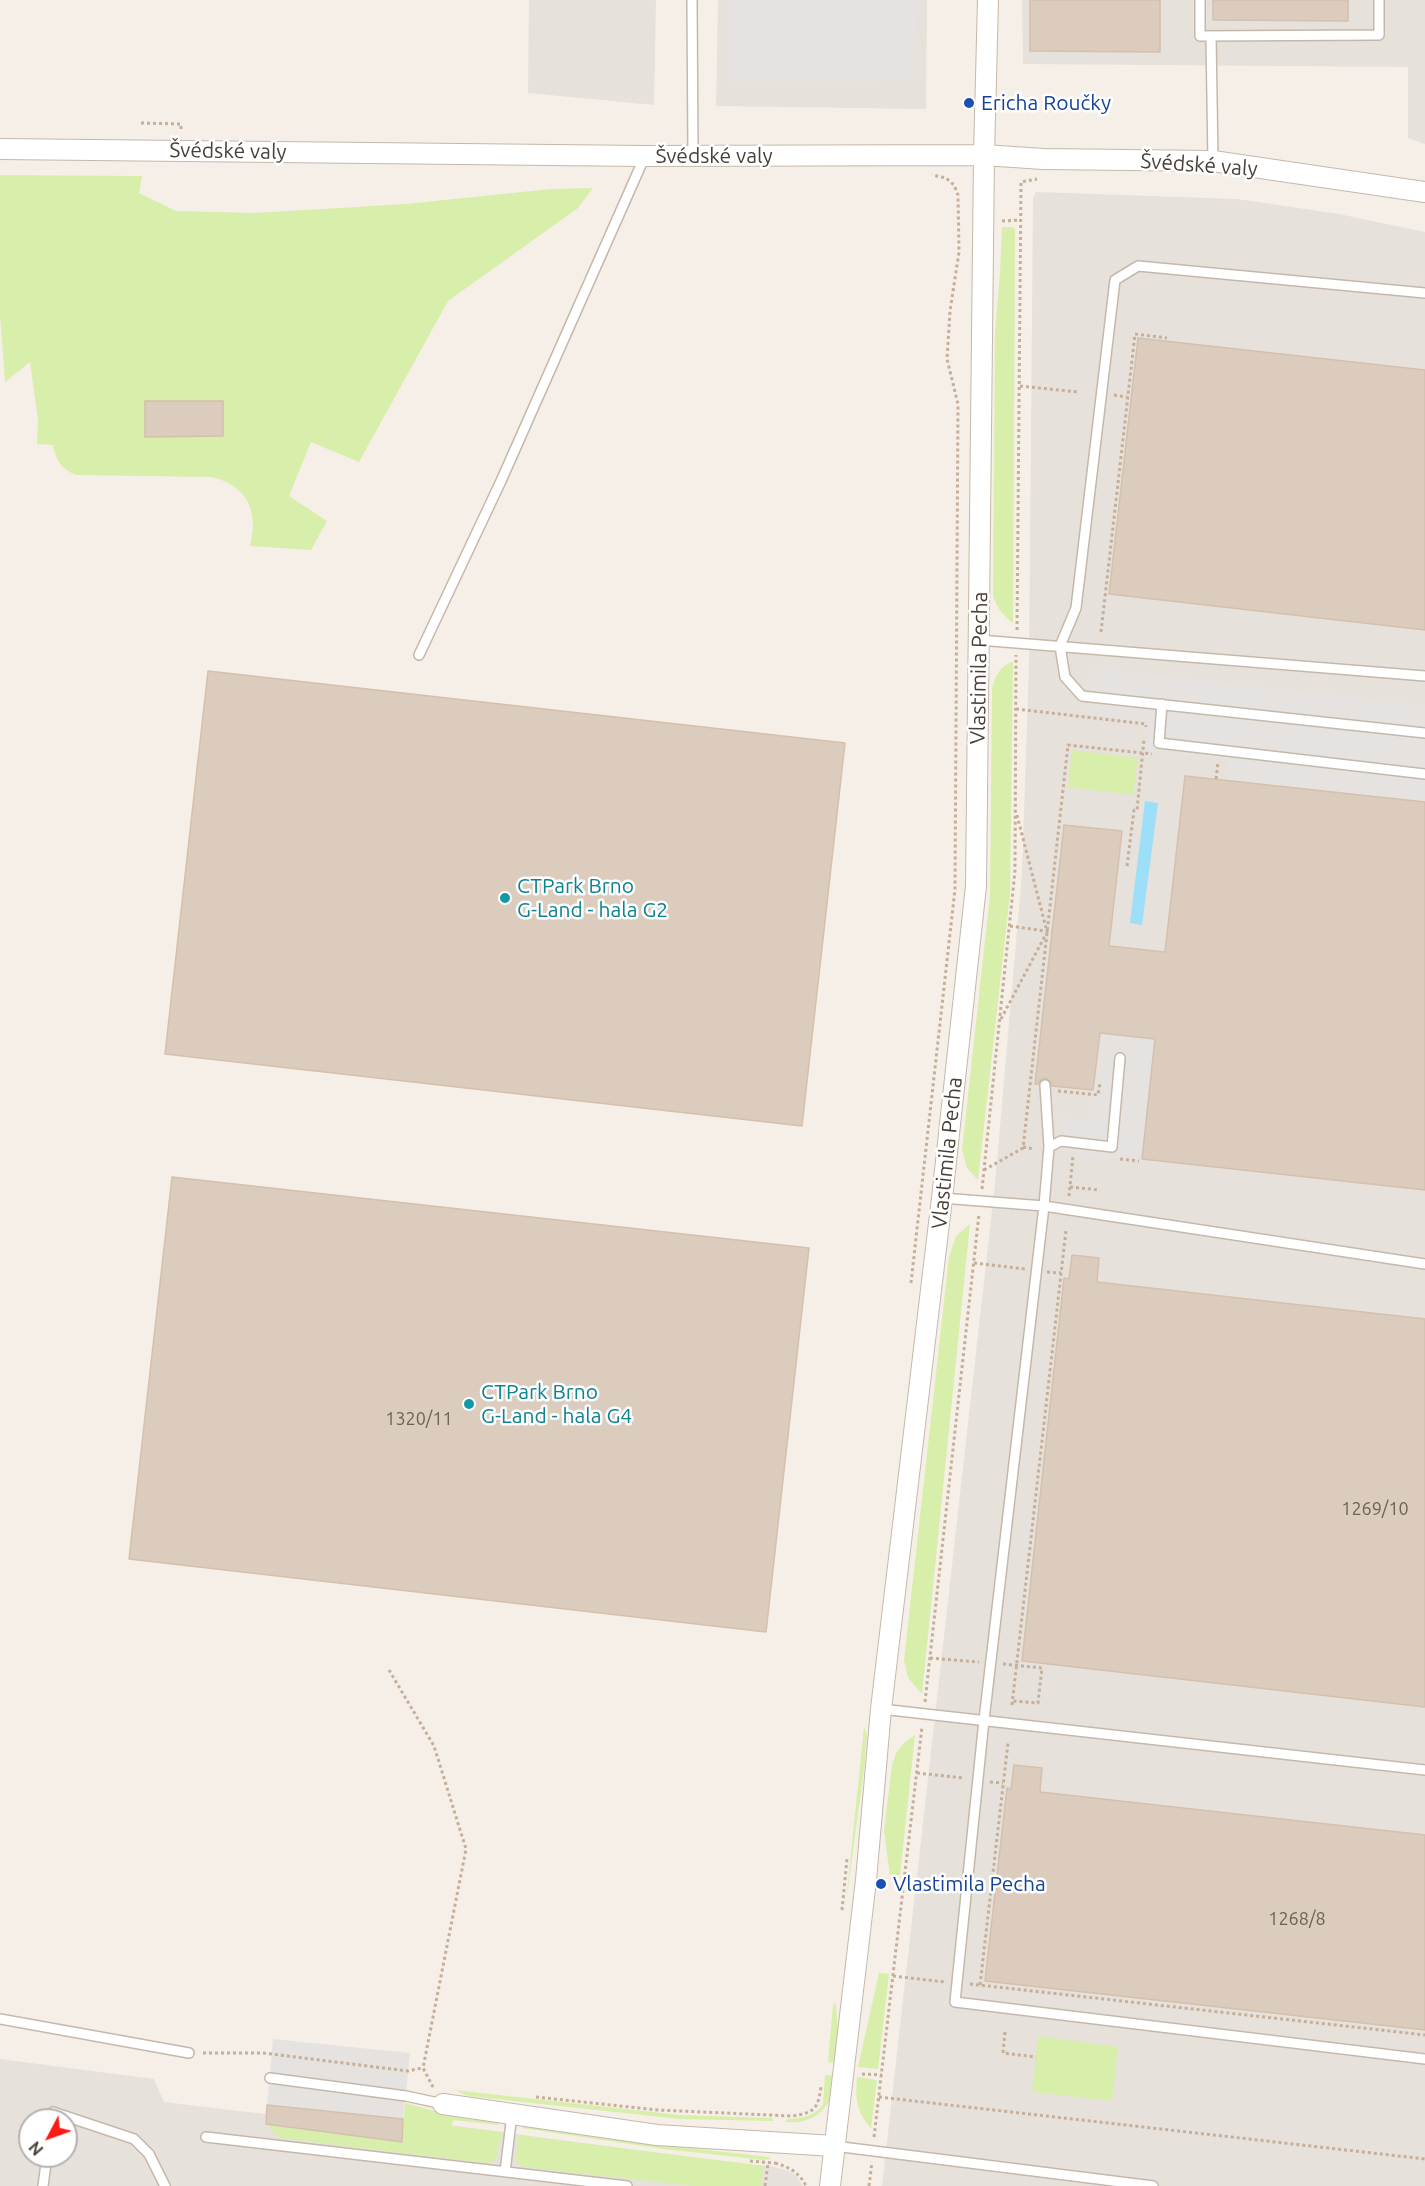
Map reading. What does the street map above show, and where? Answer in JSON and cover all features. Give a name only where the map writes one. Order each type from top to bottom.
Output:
[{"type":"street","points":[[984,155],[988,0]]},
{"type":"street","name":"Švédské valy","points":[[0,149],[645,156],[984,155],[1043,159],[1213,161],[1425,192]]},
{"type":"street","name":"Vlastimila Pecha","points":[[830,2186],[866,1880],[881,1709],[942,1198],[976,886],[984,155]]},
{"type":"street","points":[[443,2095],[512,2114],[657,2135],[834,2146]]},
{"type":"lane","points":[[692,0],[693,156]]},
{"type":"lane","points":[[1200,0],[1200,36],[1379,35],[1378,0]]},
{"type":"lane","points":[[1211,36],[1213,161]]},
{"type":"lane","points":[[419,655],[501,481],[645,156]]},
{"type":"lane","points":[[1425,293],[1138,266],[1115,280],[1076,608],[1060,646],[1065,677],[1082,696],[1425,733]]},
{"type":"lane","points":[[979,640],[1425,676]]},
{"type":"lane","points":[[1162,704],[1159,743],[1425,774]]},
{"type":"lane","points":[[1049,1147],[1061,1141],[1112,1147],[1120,1058]]},
{"type":"lane","points":[[1045,1087],[1049,1147],[1044,1206],[984,1720],[955,2002],[1425,2059]]},
{"type":"lane","points":[[942,1198],[1044,1206],[1425,1264]]},
{"type":"lane","points":[[881,1709],[1425,1770]]},
{"type":"lane","points":[[0,2019],[189,2053]]},
{"type":"lane","points":[[270,2078],[406,2096],[443,2095]]},
{"type":"lane","points":[[505,2172],[512,2114]]},
{"type":"lane","points":[[78,2120],[134,2139],[149,2154],[165,2186]]},
{"type":"lane","points":[[206,2137],[627,2186]]},
{"type":"lane","points":[[834,2146],[1153,2186]]},
{"type":"lane","points":[[43,2186],[45,2168]]},
{"type":"path","points":[[141,123],[181,124],[181,131]]},
{"type":"path","points":[[869,2186],[981,1201],[1015,871],[1021,182],[1041,178],[1043,159]]},
{"type":"path","points":[[910,1293],[955,889],[958,404],[947,360],[950,311],[959,252],[958,195],[954,185],[946,178],[922,175]]},
{"type":"path","points":[[1101,632],[1135,334],[1167,338]]},
{"type":"path","points":[[1020,386],[1077,392]]},
{"type":"path","points":[[1112,395],[1127,397]]},
{"type":"path","points":[[1016,709],[1146,724],[1137,810],[1134,810],[1127,866]]},
{"type":"path","points":[[1023,1147],[1068,745],[1154,754]]},
{"type":"path","points":[[1208,761],[1218,762],[1216,779]]},
{"type":"path","points":[[1000,1020],[1047,931],[1016,810]]},
{"type":"path","points":[[1010,926],[1052,932]]},
{"type":"path","points":[[1030,1088],[1045,1087],[1098,1095],[1100,1083]]},
{"type":"path","points":[[984,1170],[1023,1147],[1034,1149]]},
{"type":"path","points":[[1069,1196],[1074,1153]]},
{"type":"path","points":[[1070,1187],[1100,1190]]},
{"type":"path","points":[[1003,1664],[1016,1666],[1042,1668],[1038,1703],[1012,1703],[1016,1666],[1017,1654],[1060,1274],[1066,1230]]},
{"type":"path","points":[[974,1263],[1027,1269]]},
{"type":"path","points":[[1046,1272],[1060,1274]]},
{"type":"path","points":[[1017,1654],[1022,1655]]},
{"type":"path","points":[[930,1658],[982,1662]]},
{"type":"path","points":[[1027,1662],[1027,1667]]},
{"type":"path","points":[[389,1670],[434,1746],[466,1849],[423,2068],[432,2086],[443,2095]]},
{"type":"path","points":[[980,1985],[984,1975],[1008,1743]]},
{"type":"path","points":[[916,1773],[969,1779]]},
{"type":"path","points":[[989,1781],[1003,1784]]},
{"type":"path","points":[[842,1910],[848,1851]]},
{"type":"path","points":[[893,1976],[946,1982]]},
{"type":"path","points":[[991,1986],[992,1981]]},
{"type":"path","points":[[968,1984],[1425,2035]]},
{"type":"path","points":[[1005,2032],[1003,2053],[1036,2057]]},
{"type":"path","points":[[189,2053],[263,2053],[408,2071],[423,2068]]},
{"type":"path","points":[[861,2074],[882,2075]]},
{"type":"path","points":[[528,2096],[658,2110],[792,2116],[815,2109],[819,2101],[822,2080]]},
{"type":"path","points":[[432,2086],[443,2095]]},
{"type":"path","points":[[879,2097],[1425,2160]]},
{"type":"path","points":[[775,2157],[775,2163],[794,2170],[806,2186]]},
{"type":"path","points":[[765,2186],[768,2163]]},
{"type":"shaded area","points":[[529,0],[656,0],[654,105],[528,93]]},
{"type":"shaded area","points":[[718,0],[927,0],[926,109],[716,106]]},
{"type":"shaded area","points":[[729,0],[917,0],[914,80],[730,82]]},
{"type":"shaded area","points":[[1022,0],[1425,0],[1425,144],[1408,138],[1408,67],[1023,64]]},
{"type":"shaded area","points":[[1036,192],[1237,199],[1339,214],[1425,232],[1425,2186],[882,2186],[995,1184],[1022,873],[1029,662],[1033,198]]},
{"type":"shaded area","points":[[1090,668],[1425,706],[1425,802],[1227,780],[1228,760],[1146,751],[1148,723],[1087,715]]},
{"type":"shaded area","points":[[1100,1033],[1155,1039],[1142,1163],[1060,1152],[1062,1119],[1090,1121]]},
{"type":"shaded area","points":[[273,2039],[410,2053],[403,2119],[267,2105]]},
{"type":"shaded area","points":[[0,2059],[154,2079],[164,2102],[441,2135],[442,2124],[774,2167],[790,2171],[803,2186],[0,2186]]},
{"type":"green space","points":[[0,175],[142,176],[139,193],[176,211],[254,213],[406,204],[551,189],[593,188],[578,208],[448,301],[359,462],[311,442],[289,496],[327,521],[311,550],[250,546],[253,522],[248,502],[234,487],[224,481],[212,477],[76,475],[66,470],[60,463],[53,445],[37,444],[38,420],[30,362],[5,382],[0,315]]},
{"type":"green space","points":[[1002,227],[1015,229],[1013,623],[1000,610],[993,595],[995,334]]},
{"type":"green space","points":[[1013,661],[1010,894],[978,1180],[967,1168],[962,1150],[990,895],[992,690],[998,672]]},
{"type":"green space","points":[[1072,750],[1138,758],[1133,795],[1068,787]]},
{"type":"green space","points":[[970,1224],[922,1694],[908,1678],[904,1660],[949,1257],[956,1236]]},
{"type":"green space","points":[[864,1727],[867,1735],[864,1770],[846,1902]]},
{"type":"green space","points":[[915,1735],[900,1875],[890,1875],[884,1831],[892,1765],[896,1753]]},
{"type":"green space","points":[[879,1973],[889,1974],[878,2069],[858,2067]]},
{"type":"green space","points":[[836,2003],[840,2065],[828,2062],[833,2005]]},
{"type":"green space","points":[[1038,2036],[1118,2047],[1112,2101],[1032,2092]]},
{"type":"green space","points":[[825,2076],[839,2076],[832,2096],[822,2111],[807,2120],[785,2122],[787,2119],[807,2116],[820,2108],[823,2104]]},
{"type":"green space","points":[[857,2077],[877,2080],[871,2128],[858,2105]]},
{"type":"green space","points":[[454,2090],[679,2115],[772,2118],[774,2121],[679,2119],[468,2096]]},
{"type":"green space","points":[[405,2103],[453,2116],[498,2123],[499,2125],[453,2120],[452,2126],[502,2132],[496,2160],[487,2163],[279,2138],[266,2124],[402,2142]]},
{"type":"green space","points":[[525,2125],[663,2145],[769,2157],[770,2159],[663,2149],[522,2128]]},
{"type":"green space","points":[[519,2135],[764,2166],[761,2186],[693,2186],[524,2167],[515,2160]]},
{"type":"water","points":[[1145,801],[1158,803],[1142,925],[1130,923]]},
{"type":"building","points":[[1030,0],[1160,0],[1160,52],[1030,51]]},
{"type":"building","points":[[1213,0],[1348,0],[1348,21],[1213,20]]},
{"type":"building","points":[[1138,338],[1425,370],[1425,630],[1109,594]]},
{"type":"building","points":[[145,401],[223,401],[223,436],[145,437]]},
{"type":"building","name":"CTPark Brno G-Land - hala G2","points":[[208,671],[845,743],[802,1126],[165,1054]]},
{"type":"building","points":[[1185,776],[1425,802],[1425,1190],[1142,1159],[1155,1039],[1100,1033],[1093,1090],[1052,1086],[1045,1078],[1035,1084],[1064,825],[1122,831],[1109,946],[1165,952]]},
{"type":"building","name":"CTPark Brno G-Land - hala G4","points":[[172,1177],[809,1248],[766,1632],[129,1559]]},
{"type":"building","points":[[1072,1255],[1099,1258],[1097,1282],[1425,1319],[1425,1707],[1022,1661],[1064,1278],[1069,1279]]},
{"type":"building","points":[[1014,1765],[1042,1768],[1040,1792],[1425,1835],[1425,2030],[985,1981],[1007,1788],[1011,1789]]},
{"type":"building","points":[[267,2105],[403,2119],[402,2142],[266,2124]]},
{"type":"place","name":"Ericha Roučky","points":[[969,103]]},
{"type":"place","name":"CTPark Brno G-Land - hala G2","points":[[505,898]]},
{"type":"place","name":"CTPark Brno G-Land - hala G4","points":[[469,1404]]},
{"type":"place","name":"Vlastimila Pecha","points":[[881,1884]]}]
